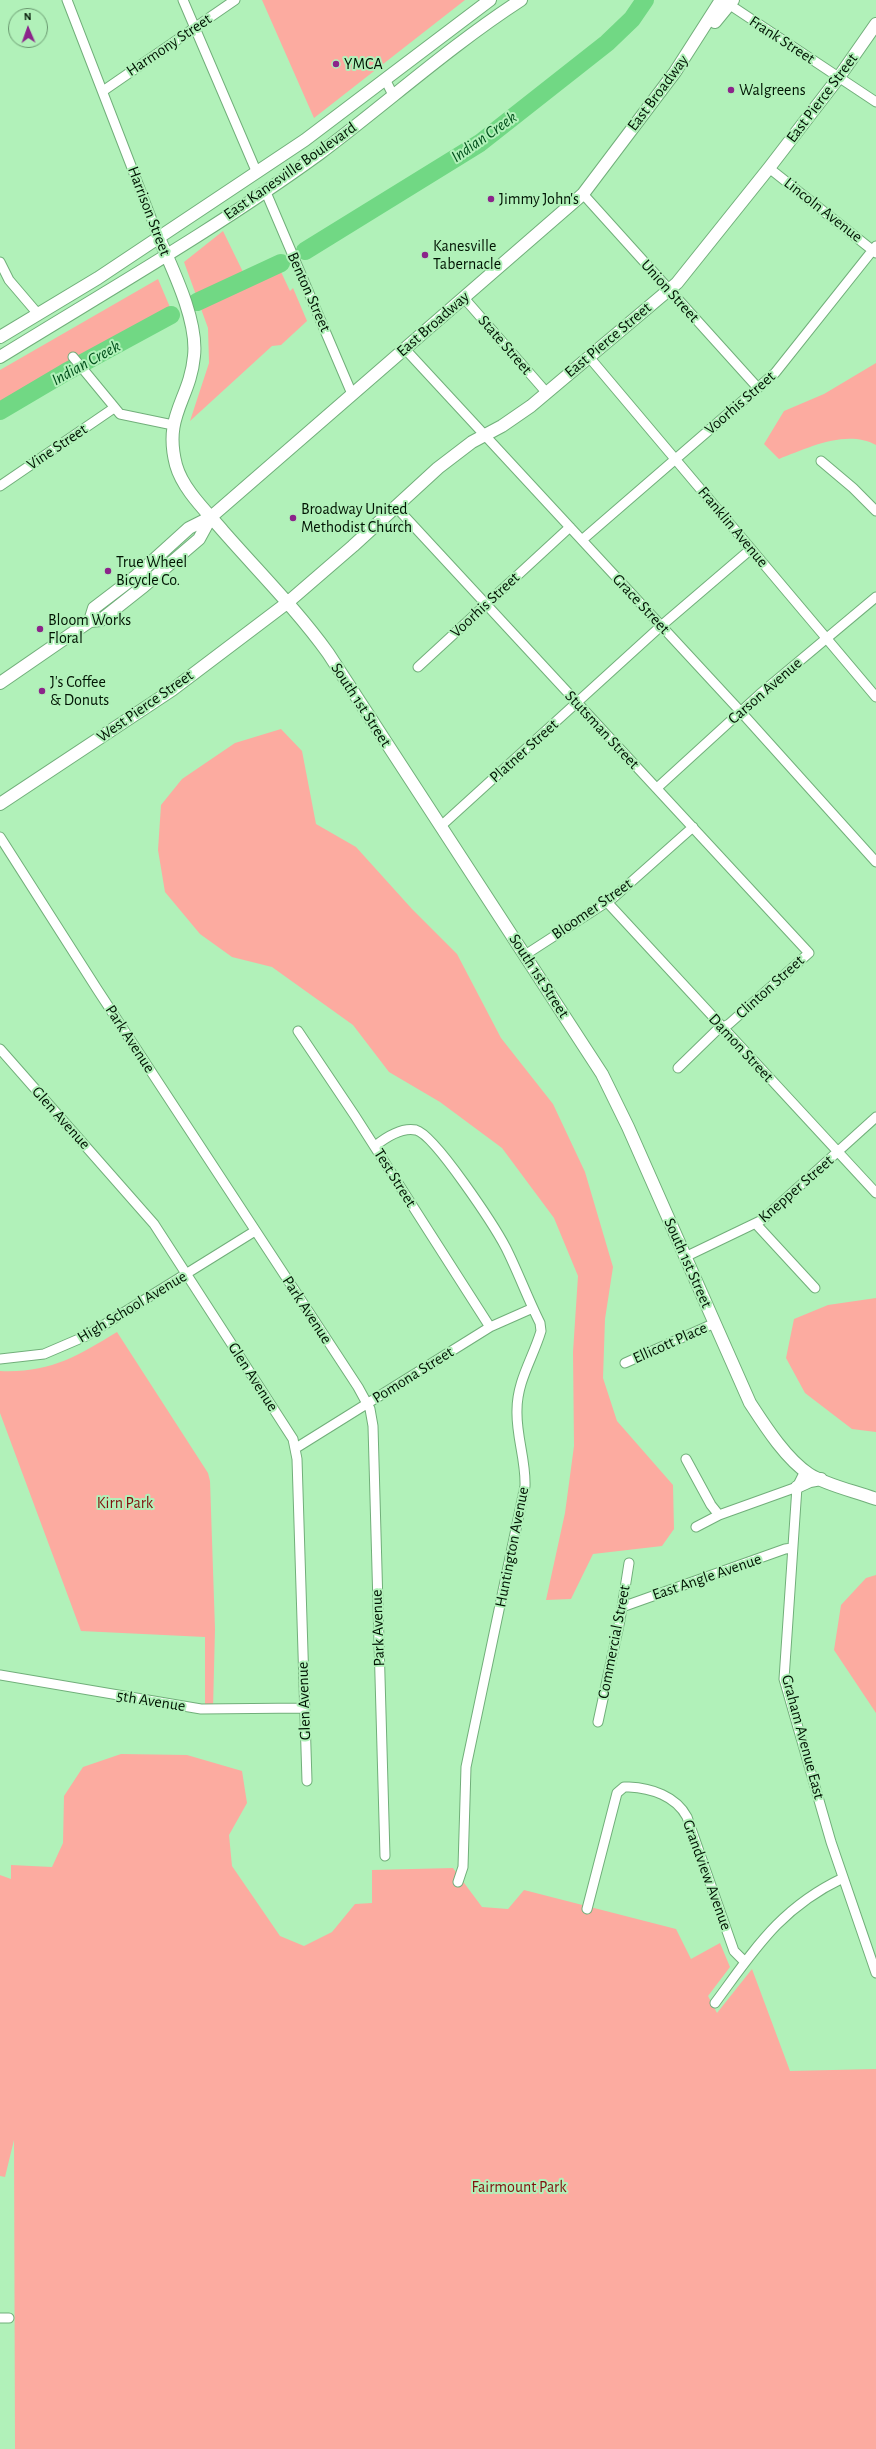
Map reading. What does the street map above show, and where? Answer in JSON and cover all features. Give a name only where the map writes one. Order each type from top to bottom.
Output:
[{"type":"main road","name":"East Kanesville Boulevard","points":[[0,337],[159,238],[257,173],[332,121],[490,0]]},
{"type":"main road","name":"East Kanesville Boulevard","points":[[0,357],[166,255],[319,154],[446,53],[521,0]]},
{"type":"main road","name":"East Broadway","points":[[211,517],[583,194],[726,1]]},
{"type":"main road","name":"East Pierce Street","points":[[287,602],[396,507],[438,468],[485,435],[502,426],[525,410],[669,290],[693,264],[769,168],[839,77],[876,24]]},
{"type":"main road","name":"Harrison Street","points":[[159,238],[192,326],[194,355],[192,372],[173,425]]},
{"type":"main road","name":"South 1st Street","points":[[173,425],[174,455],[180,474],[211,517],[287,602],[328,653],[525,955],[609,1087],[750,1403],[794,1462],[805,1471],[821,1480],[876,1499]]},
{"type":"main road","points":[[0,684],[90,620],[101,620],[144,586],[199,539],[211,517]]},
{"type":"main road","name":"West Pierce Street","points":[[0,804],[172,690],[287,602]]},
{"type":"main road","points":[[797,1488],[810,1481],[821,1480]]},
{"type":"street","name":"Harrison Street","points":[[67,0],[159,238]]},
{"type":"street","points":[[183,0],[257,173]]},
{"type":"street","name":"Harmony Street","points":[[103,91],[235,0]]},
{"type":"street","name":"Frank Street","points":[[726,1],[876,102]]},
{"type":"street","points":[[385,79],[393,95]]},
{"type":"street","name":"Lincoln Avenue","points":[[769,168],[875,250]]},
{"type":"street","name":"Benton Street","points":[[265,190],[352,394]]},
{"type":"street","name":"Union Street","points":[[583,194],[758,388]]},
{"type":"street","name":"Voorhis Street","points":[[582,540],[780,368],[875,250]]},
{"type":"street","points":[[0,262],[9,280],[38,314]]},
{"type":"street","name":"State Street","points":[[464,298],[546,392]]},
{"type":"street","name":"Grace Street","points":[[405,349],[741,712],[876,862]]},
{"type":"street","points":[[74,357],[120,414],[130,418],[173,425]]},
{"type":"street","name":"Franklin Avenue","points":[[589,357],[876,697]]},
{"type":"street","name":"Vine Street","points":[[0,486],[114,408]]},
{"type":"street","points":[[821,461],[853,488],[876,511]]},
{"type":"street","name":"Stutsman Street","points":[[396,507],[809,953]]},
{"type":"street","name":"Voorhis Street","points":[[418,667],[570,527]]},
{"type":"street","name":"Platner Street","points":[[441,826],[662,626],[751,549]]},
{"type":"street","name":"Carson Avenue","points":[[657,788],[741,712],[826,638],[876,597]]},
{"type":"street","name":"Bloomer Street","points":[[525,955],[607,902],[693,827]]},
{"type":"street","name":"Park Avenue","points":[[0,837],[367,1404],[373,1426],[385,1856]]},
{"type":"street","name":"Damon Street","points":[[607,902],[876,1193]]},
{"type":"street","name":"Clinton Street","points":[[678,1068],[716,1031],[723,1028],[809,953]]},
{"type":"street","name":"Test Street","points":[[298,1031],[375,1146],[490,1327]]},
{"type":"street","name":"Glen Avenue","points":[[0,1049],[144,1212],[288,1431],[296,1448],[307,1781]]},
{"type":"street","name":"Knepper Street","points":[[685,1257],[756,1224],[772,1212],[876,1117]]},
{"type":"street","name":"Huntington Avenue","points":[[375,1146],[382,1141],[410,1129],[418,1130],[426,1137],[459,1177],[506,1248],[540,1323],[541,1331],[521,1381],[516,1410],[524,1461],[525,1486],[466,1767],[463,1867],[458,1882]]},
{"type":"street","points":[[756,1224],[815,1288]]},
{"type":"street","name":"High School Avenue","points":[[0,1359],[21,1358],[57,1350],[86,1336],[255,1231]]},
{"type":"street","name":"Pomona Street","points":[[296,1448],[490,1327],[532,1308]]},
{"type":"street","name":"Ellicott Place","points":[[624,1363],[715,1323]]},
{"type":"street","points":[[686,1459],[711,1505],[719,1515]]},
{"type":"street","name":"Graham Avenue East","points":[[805,1471],[797,1488],[784,1679],[844,1878],[876,1973]]},
{"type":"street","points":[[696,1527],[719,1515],[797,1488]]},
{"type":"street","name":"East Angle Avenue","points":[[622,1607],[785,1549],[792,1548]]},
{"type":"street","name":"Commercial Street","points":[[598,1722],[622,1607],[629,1562]]},
{"type":"street","name":"5th Avenue","points":[[0,1675],[201,1709],[304,1708]]},
{"type":"street","name":"Grandview Avenue","points":[[587,1909],[617,1793],[624,1787],[629,1786],[659,1793],[684,1811],[734,1951],[745,1962]]},
{"type":"street","points":[[715,2003],[770,1931],[801,1902],[844,1878]]},
{"type":"green space","name":"YMCA","points":[[262,0],[465,0],[314,118]]},
{"type":"green space","points":[[223,231],[243,272],[275,259],[290,291],[293,288],[307,321],[281,345],[272,346],[190,421],[209,363],[208,328],[184,262]]},
{"type":"green space","points":[[158,279],[175,319],[86,358],[0,412],[0,370]]},
{"type":"green space","points":[[876,363],[876,445],[852,439],[840,439],[779,459],[764,444],[784,411],[824,394]]},
{"type":"green space","points":[[281,729],[302,751],[316,824],[356,847],[412,909],[457,954],[501,1038],[553,1104],[585,1172],[613,1267],[605,1319],[603,1378],[617,1421],[673,1485],[674,1529],[662,1546],[593,1554],[571,1599],[546,1600],[565,1513],[574,1446],[573,1352],[578,1276],[554,1218],[502,1148],[440,1102],[389,1072],[353,1025],[272,967],[232,957],[200,934],[165,892],[158,850],[161,805],[182,779],[235,743]]},
{"type":"green space","points":[[876,1298],[876,1432],[852,1429],[805,1393],[786,1358],[794,1319],[828,1305]]},
{"type":"green space","name":"Kirn Park","points":[[117,1332],[208,1473],[210,1481],[215,1629],[213,1709],[205,1709],[205,1637],[81,1631],[0,1413],[0,1371],[34,1369],[62,1362]]},
{"type":"green space","points":[[876,1575],[876,1713],[834,1650],[841,1605],[866,1578]]},
{"type":"green space","name":"Fairmount Park","points":[[121,1754],[187,1755],[242,1771],[247,1803],[229,1835],[232,1866],[280,1936],[304,1946],[332,1932],[355,1904],[372,1903],[372,1870],[453,1868],[482,1907],[508,1909],[524,1890],[676,1929],[691,1959],[720,1943],[730,1967],[708,1996],[717,2013],[752,1969],[790,2071],[876,2069],[876,2449],[15,2449],[14,2140],[5,2177],[0,2176],[0,1875],[11,1879],[11,1865],[52,1867],[63,1843],[64,1796],[83,1767]]},
{"type":"waterway","name":"Indian Creek","points":[[305,251],[480,143],[607,43],[632,19],[645,0]]},
{"type":"waterway","name":"Indian Creek","points":[[197,302],[281,263]]},
{"type":"waterway","name":"Indian Creek","points":[[0,411],[66,372],[171,315]]},
{"type":"place","name":"YMCA","points":[[336,64]]},
{"type":"place","name":"Walgreens","points":[[731,90]]},
{"type":"place","name":"Jimmy John's","points":[[491,199]]},
{"type":"place","name":"Kanesville Tabernacle","points":[[425,255]]},
{"type":"place","name":"Broadway United Methodist Church","points":[[293,518]]},
{"type":"place","name":"True Wheel Bicycle Co.","points":[[108,571]]},
{"type":"place","name":"Bloom Works Floral","points":[[40,629]]},
{"type":"place","name":"J's Coffee & Donuts","points":[[42,691]]}]
